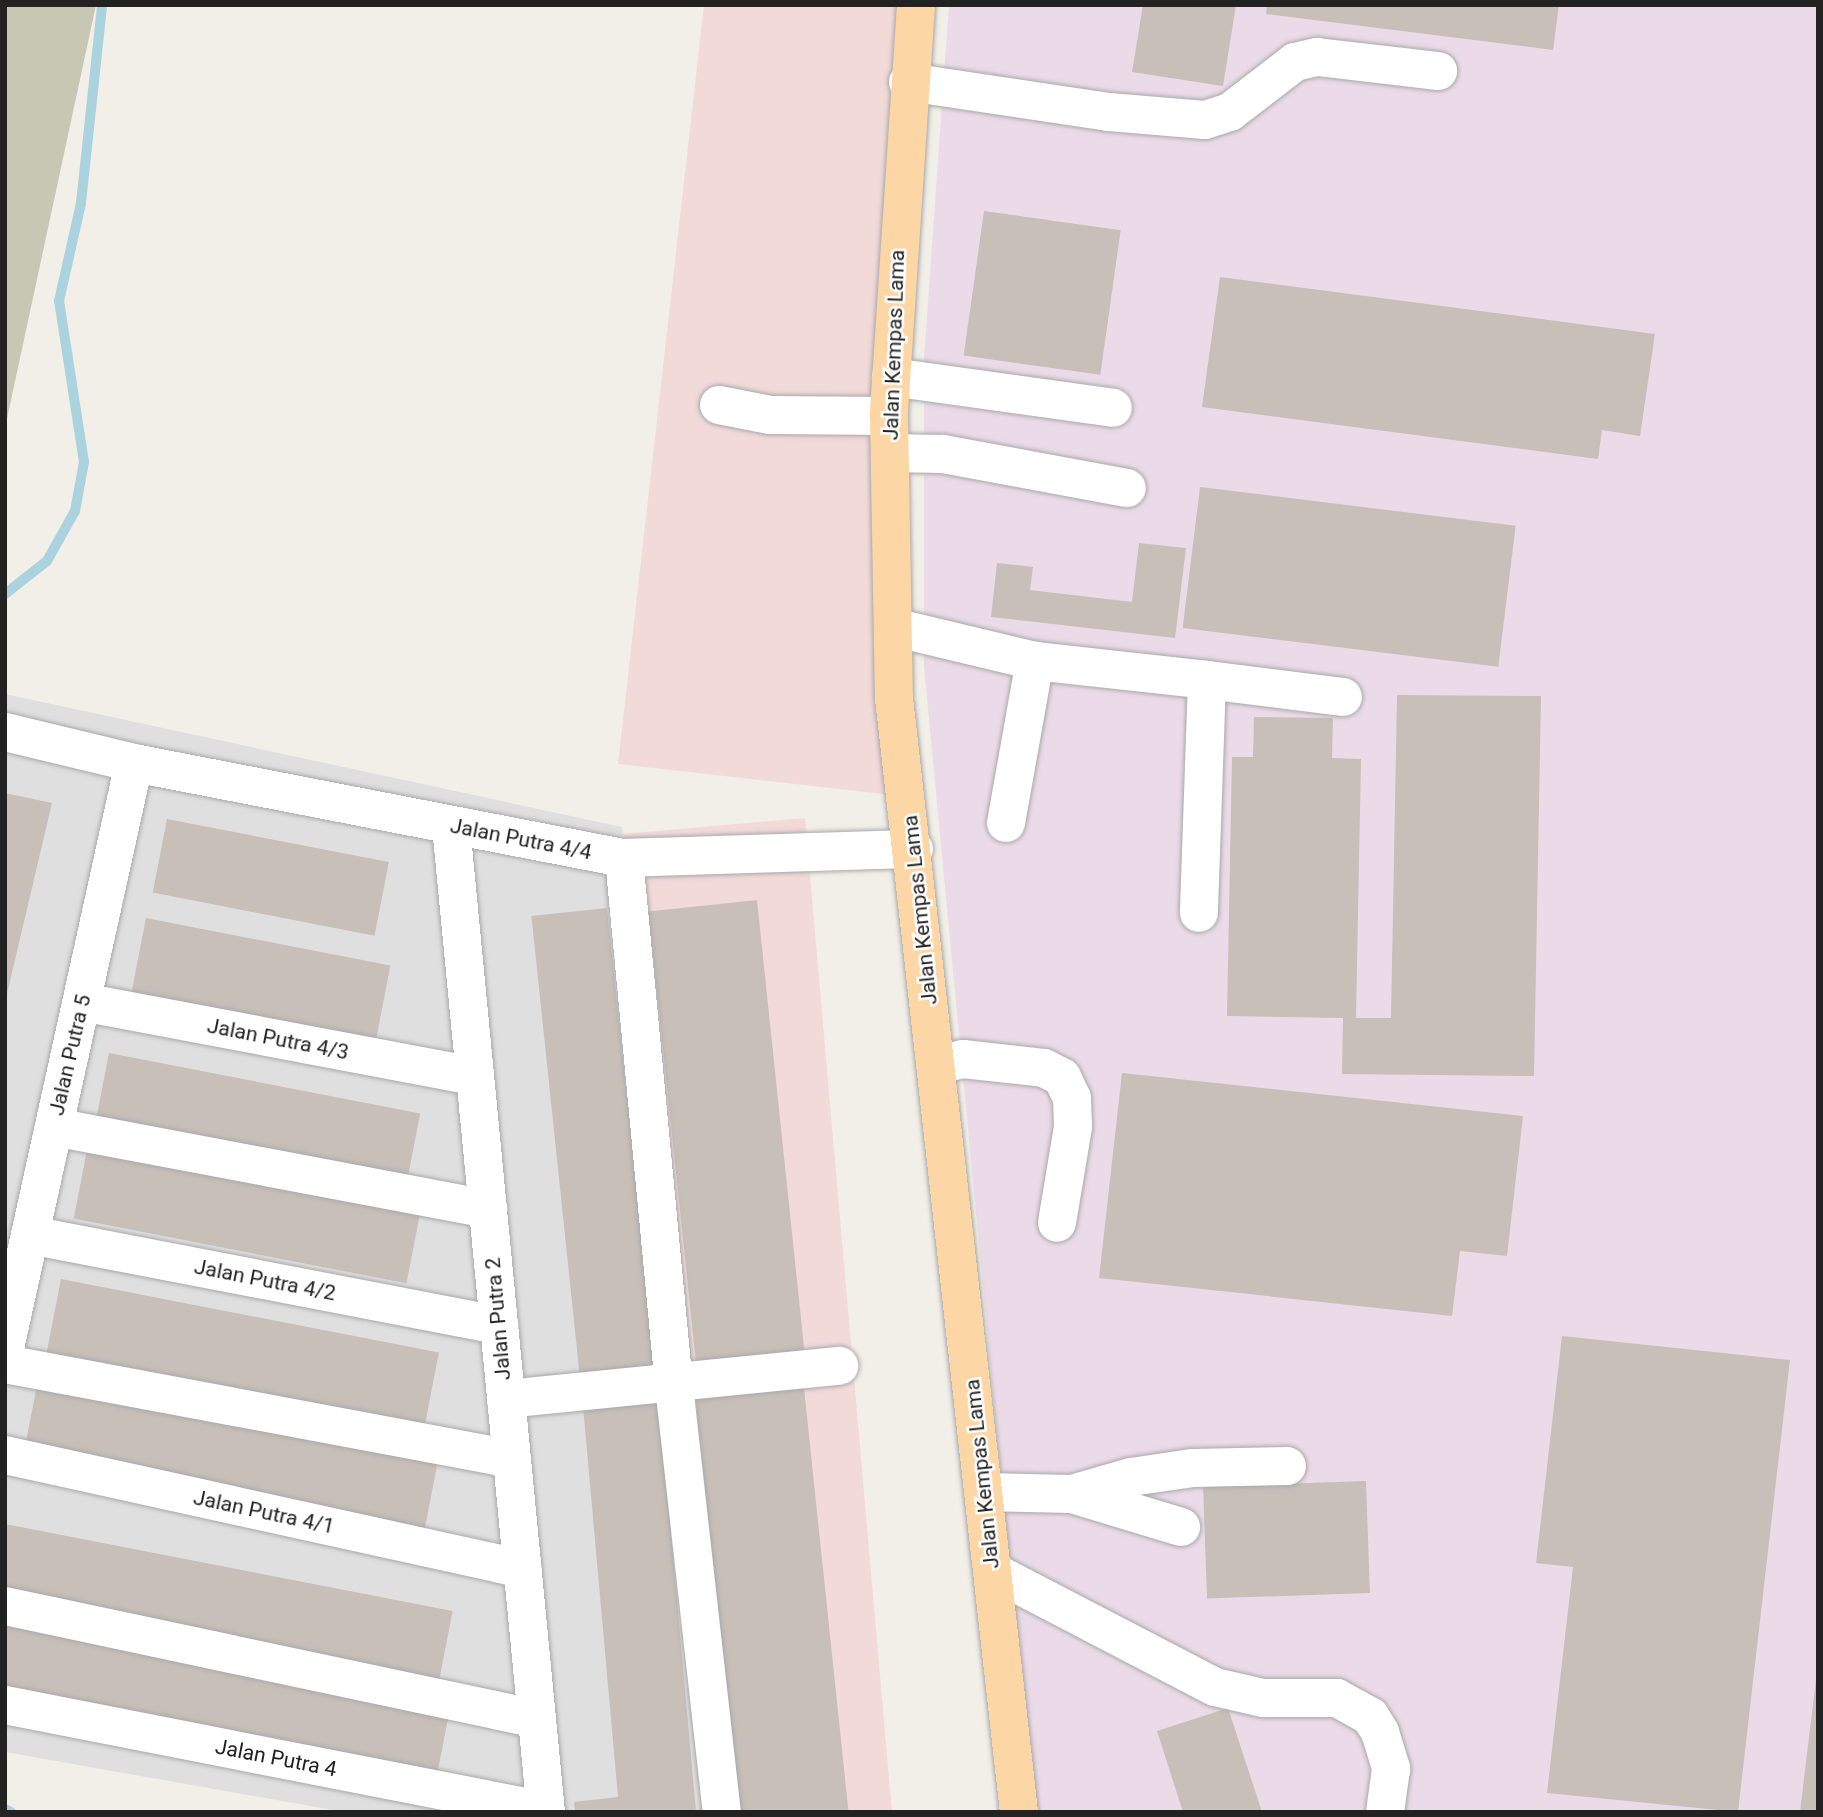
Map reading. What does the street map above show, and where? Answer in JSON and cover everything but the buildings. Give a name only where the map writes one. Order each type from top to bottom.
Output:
[{"type":"main road","name":"Jalan Kempas Lama","points":[[916,5],[908,82],[889,434],[894,698],[914,849],[1019,1812]]},
{"type":"street","points":[[908,82],[1109,112],[1205,120],[1230,111],[1295,62],[1317,57],[1438,71]]},
{"type":"street","points":[[891,377],[1113,408]]},
{"type":"street","points":[[719,405],[889,434],[943,454],[1127,488]]},
{"type":"street","points":[[893,627],[1035,661],[1343,697]]},
{"type":"street","points":[[1006,823],[1035,661]]},
{"type":"street","points":[[1199,913],[1207,680]]},
{"type":"street","name":"Jalan Putra 4/4","points":[[5,732],[134,763],[624,858],[914,849]]},
{"type":"street","name":"Jalan Putra 5","points":[[5,1348],[10,1308],[30,1235],[134,763]]},
{"type":"street","name":"Jalan Putra 2","points":[[451,826],[546,1812]]},
{"type":"street","points":[[624,858],[674,1386],[723,1812]]},
{"type":"street","name":"Jalan Putra 4/3","points":[[82,1002],[475,1076]]},
{"type":"street","points":[[937,1065],[963,1059],[1044,1068],[1062,1077],[1072,1098],[1073,1127],[1057,1223]]},
{"type":"street","points":[[54,1127],[488,1209]]},
{"type":"street","name":"Jalan Putra 4/2","points":[[30,1235],[499,1325]]},
{"type":"street","points":[[5,1364],[512,1460]]},
{"type":"street","points":[[506,1399],[674,1386],[839,1366]]},
{"type":"street","name":"Jalan Putra 4/1","points":[[5,1455],[523,1569]]},
{"type":"street","points":[[1072,1494],[1131,1477],[1192,1468],[1287,1466]]},
{"type":"street","points":[[984,1492],[1072,1494],[1181,1527]]},
{"type":"street","points":[[992,1570],[1215,1688],[1263,1698],[1337,1698],[1370,1716],[1380,1732],[1391,1769],[1385,1812]]},
{"type":"street","points":[[5,1606],[537,1719]]},
{"type":"street","name":"Jalan Putra 4","points":[[5,1705],[546,1812]]},
{"type":"shaded area","points":[[5,5],[96,5],[5,428]]},
{"type":"shaded area","points":[[704,5],[911,5],[901,796],[618,764]]},
{"type":"shaded area","points":[[949,5],[1818,5],[1818,1812],[1033,1812],[924,667],[924,358]]},
{"type":"shaded area","points":[[5,694],[622,827],[704,1812],[344,1812],[5,1752]]},
{"type":"shaded area","points":[[805,818],[892,1812],[708,1812],[623,834]]},
{"type":"waterway","points":[[5,594],[47,561],[75,511],[84,462],[59,301],[81,203],[102,5]]},
{"type":"waterway","points":[[5,1809],[11,1812]]}]
